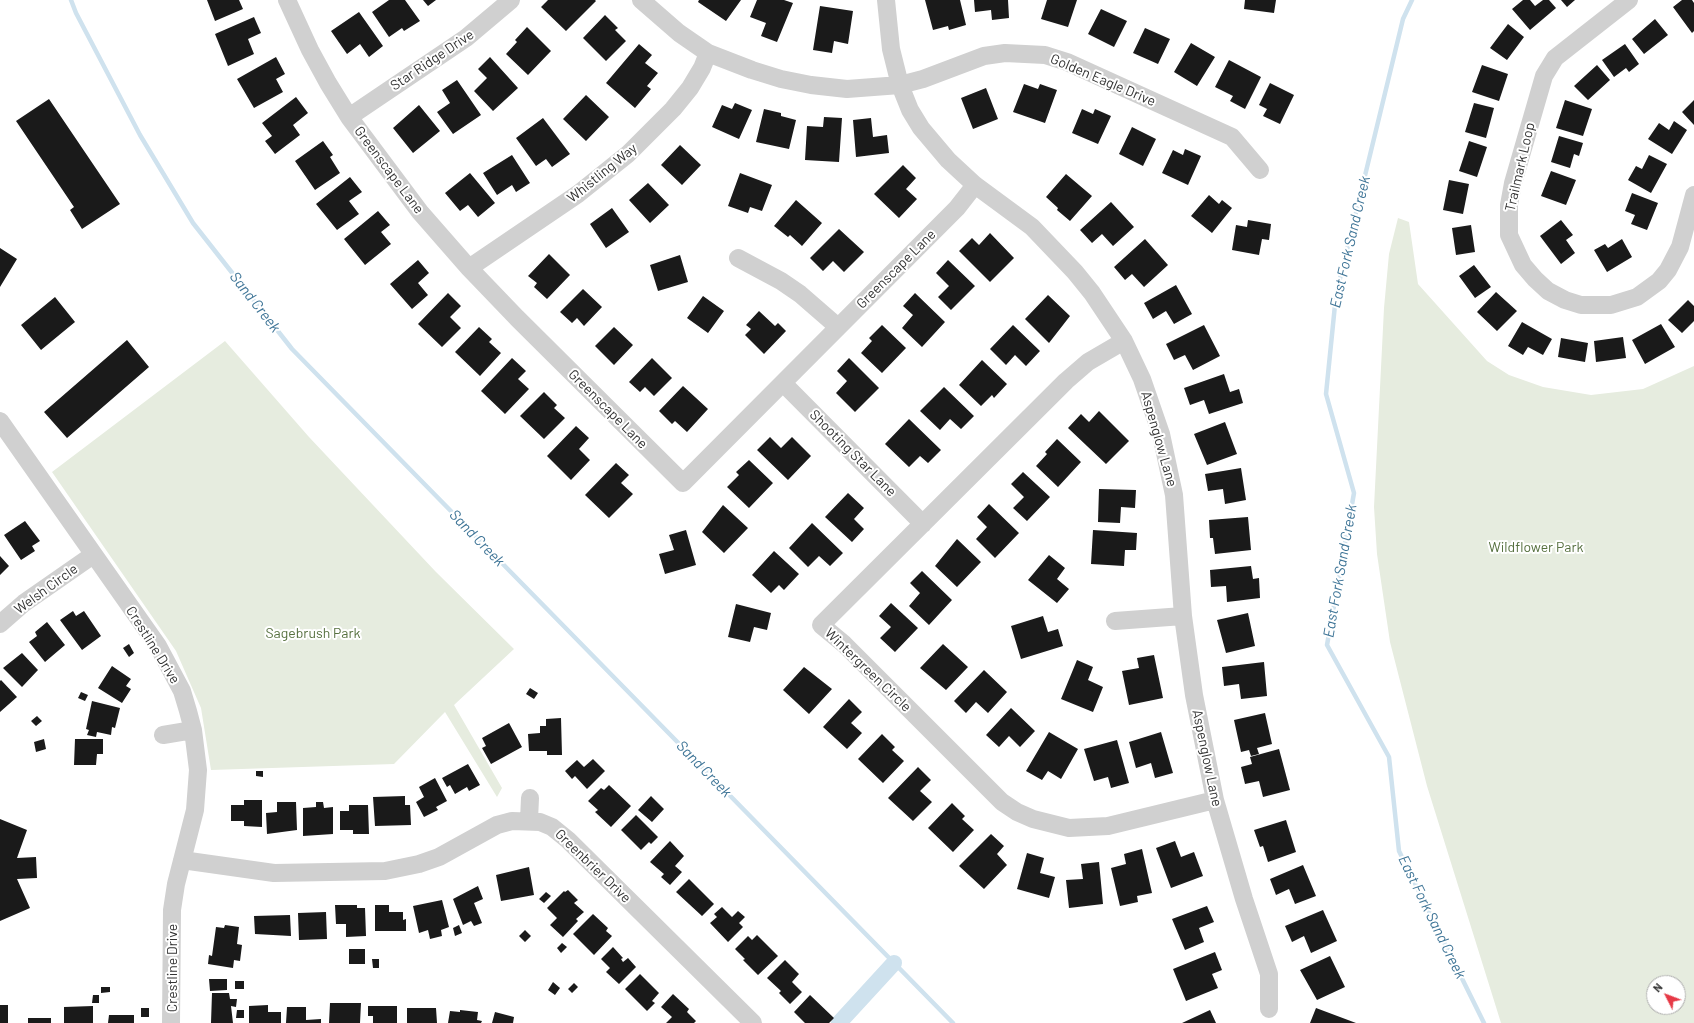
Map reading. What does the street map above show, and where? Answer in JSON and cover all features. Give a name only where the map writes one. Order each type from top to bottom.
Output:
[{"type":"street","name":"Greenscape Lane","points":[[288,0],[310,50],[349,117],[397,183],[469,268],[517,318],[683,483],[957,208],[975,185]]},
{"type":"street","name":"Star Ridge Drive","points":[[349,117],[466,38],[512,0]]},
{"type":"street","name":"Golden Eagle Drive","points":[[641,0],[679,33],[708,53],[766,75],[811,85],[847,89],[900,85],[923,80],[984,56],[1006,53],[1045,55],[1067,62],[1232,137],[1260,170]]},
{"type":"street","name":"Aspenglow Lane","points":[[886,0],[891,49],[900,85],[910,110],[921,128],[948,160],[975,185],[1032,227],[1056,251],[1092,293],[1124,341],[1150,403],[1168,464],[1174,495],[1183,616],[1194,695],[1215,800],[1244,899],[1269,974],[1269,1009]]},
{"type":"street","name":"Trailmark Loop","points":[[1629,0],[1555,58],[1544,76],[1513,183],[1509,205],[1509,235],[1523,266],[1548,291],[1565,300],[1581,305],[1611,305],[1638,296],[1659,281],[1668,270],[1680,247],[1694,195]]},
{"type":"street","name":"Whistling Way","points":[[469,268],[578,194],[628,154],[673,109],[690,88],[702,68],[708,53]]},
{"type":"street","points":[[738,258],[781,281],[800,294],[838,327]]},
{"type":"street","name":"Wintergreen Circle","points":[[1124,341],[1088,362],[1066,381],[821,625],[844,644],[984,785],[1002,802],[1016,812],[1049,824],[1069,828],[1108,826],[1215,800]]},
{"type":"street","name":"Shooting Star Lane","points":[[783,383],[923,524]]},
{"type":"street","name":"Crestline Drive","points":[[0,421],[172,670],[182,691],[193,730],[198,770],[195,810],[176,884],[172,910],[171,1023]]},
{"type":"street","name":"Welsh Circle","points":[[0,624],[24,603],[93,555]]},
{"type":"street","points":[[1115,621],[1183,616]]},
{"type":"street","points":[[163,735],[193,730]]},
{"type":"street","points":[[529,820],[530,798]]},
{"type":"street","name":"Greenbrier Drive","points":[[182,860],[274,874],[385,871],[419,864],[439,857],[497,825],[512,821],[529,820],[552,827],[568,840],[753,1023]]},
{"type":"green space","name":"Wildflower Park","points":[[1398,218],[1409,222],[1418,284],[1487,361],[1509,375],[1543,387],[1591,395],[1643,389],[1694,366],[1694,1023],[1501,1023],[1427,786],[1390,642],[1377,554],[1374,507],[1384,308],[1389,254]]},
{"type":"green space","name":"Sagebrush Park","points":[[225,341],[309,437],[436,572],[514,649],[454,705],[502,788],[497,797],[445,712],[394,764],[211,770],[201,708],[176,651],[52,472]]},
{"type":"building","points":[[207,0],[239,0],[243,9],[215,21]]},
{"type":"building","points":[[389,0],[405,0],[420,21],[404,31],[402,28],[389,37],[372,12]]},
{"type":"building","points":[[423,0],[436,0],[428,6]]},
{"type":"building","points":[[548,0],[596,1],[566,31],[541,7]]},
{"type":"building","points":[[699,0],[741,0],[726,21],[698,2]]},
{"type":"building","points":[[757,0],[784,0],[793,3],[777,42],[761,36],[766,23],[750,17]]},
{"type":"building","points":[[925,0],[960,0],[966,25],[949,30],[948,26],[933,30]]},
{"type":"building","points":[[974,0],[1008,0],[1009,18],[992,20],[991,10],[975,12]]},
{"type":"building","points":[[1047,0],[1077,0],[1068,27],[1041,19]]},
{"type":"building","points":[[1245,0],[1276,0],[1274,13],[1244,9]]},
{"type":"building","points":[[1523,0],[1530,0],[1535,6],[1543,0],[1549,0],[1556,8],[1530,30],[1512,9]]},
{"type":"building","points":[[1561,0],[1575,0],[1567,7]]},
{"type":"building","points":[[1682,0],[1692,0],[1694,3],[1694,31],[1692,33],[1673,7]]},
{"type":"building","points":[[820,6],[853,11],[848,44],[834,41],[832,53],[813,50]]},
{"type":"building","points":[[1101,9],[1127,21],[1114,47],[1088,34]]},
{"type":"building","points":[[359,12],[383,46],[369,57],[360,44],[347,54],[331,31]]},
{"type":"building","points":[[605,15],[618,28],[615,30],[626,41],[606,61],[583,38]]},
{"type":"building","points":[[254,17],[261,33],[248,39],[254,54],[228,66],[215,34]]},
{"type":"building","points":[[1655,19],[1668,35],[1644,54],[1632,39]]},
{"type":"building","points":[[1508,24],[1524,37],[1507,60],[1490,48]]},
{"type":"building","points":[[527,27],[551,51],[528,75],[506,54],[517,42],[515,40]]},
{"type":"building","points":[[1145,28],[1170,39],[1158,64],[1133,53]]},
{"type":"building","points":[[1191,43],[1215,57],[1197,86],[1174,72]]},
{"type":"building","points":[[639,44],[652,55],[645,63],[658,73],[647,86],[651,89],[635,108],[606,83]]},
{"type":"building","points":[[1625,44],[1639,64],[1629,72],[1626,68],[1614,77],[1602,60]]},
{"type":"building","points":[[276,57],[285,74],[276,79],[283,92],[254,108],[237,79]]},
{"type":"building","points":[[490,57],[518,88],[493,111],[474,91],[487,78],[478,69]]},
{"type":"building","points":[[1229,60],[1261,77],[1245,109],[1230,101],[1233,96],[1215,87]]},
{"type":"building","points":[[1482,65],[1508,74],[1499,101],[1472,92]]},
{"type":"building","points":[[1597,65],[1610,80],[1588,100],[1574,86]]},
{"type":"building","points":[[457,80],[481,115],[453,134],[437,112],[450,103],[442,90]]},
{"type":"building","points":[[1270,83],[1294,95],[1280,124],[1263,116],[1267,109],[1259,105]]},
{"type":"building","points":[[1024,84],[1038,89],[1040,84],[1057,90],[1045,123],[1013,112]]},
{"type":"building","points":[[986,88],[998,119],[973,129],[961,98]]},
{"type":"building","points":[[586,95],[609,117],[586,141],[563,119]]},
{"type":"building","points":[[296,97],[308,113],[293,125],[300,135],[275,154],[265,141],[272,136],[262,123]]},
{"type":"building","points":[[49,99],[120,204],[82,229],[70,210],[74,207],[16,121]]},
{"type":"building","points":[[1565,100],[1592,109],[1583,136],[1556,128]]},
{"type":"building","points":[[1694,100],[1694,125],[1682,112]]},
{"type":"building","points":[[735,103],[752,110],[739,139],[712,127],[722,105],[732,109]]},
{"type":"building","points":[[1474,103],[1494,108],[1486,138],[1465,132]]},
{"type":"building","points":[[419,105],[440,131],[413,153],[393,128]]},
{"type":"building","points":[[764,109],[781,113],[781,116],[796,120],[789,149],[756,142]]},
{"type":"building","points":[[1082,109],[1093,114],[1095,109],[1111,116],[1098,144],[1072,133]]},
{"type":"building","points":[[824,117],[842,118],[839,162],[805,160],[807,126],[823,127]]},
{"type":"building","points":[[543,118],[570,154],[552,167],[546,159],[536,166],[516,138]]},
{"type":"building","points":[[871,118],[873,137],[887,135],[889,153],[856,157],[853,120]]},
{"type":"building","points":[[1674,121],[1687,130],[1672,154],[1648,139],[1659,123],[1669,130]]},
{"type":"building","points":[[1132,127],[1156,139],[1143,166],[1119,154]]},
{"type":"building","points":[[1559,136],[1583,143],[1579,156],[1574,154],[1570,168],[1551,162]]},
{"type":"building","points":[[323,141],[333,155],[330,157],[340,173],[315,190],[295,161]]},
{"type":"building","points":[[1469,141],[1487,147],[1477,177],[1459,171]]},
{"type":"building","points":[[680,145],[701,165],[682,185],[661,165]]},
{"type":"building","points":[[1185,149],[1201,156],[1188,185],[1162,173],[1173,150],[1183,155]]},
{"type":"building","points":[[512,155],[530,183],[516,192],[512,185],[497,195],[483,173]]},
{"type":"building","points":[[1649,155],[1667,164],[1651,193],[1628,180],[1636,166],[1642,169]]},
{"type":"building","points":[[903,165],[916,178],[906,189],[917,199],[899,218],[874,194]]},
{"type":"building","points":[[1551,171],[1576,180],[1566,205],[1541,196]]},
{"type":"building","points":[[470,173],[495,203],[478,217],[468,205],[460,211],[445,193]]},
{"type":"building","points":[[740,173],[772,185],[762,211],[750,207],[748,213],[728,206]]},
{"type":"building","points":[[1066,174],[1092,196],[1070,221],[1057,210],[1058,208],[1046,197]]},
{"type":"building","points":[[350,177],[362,192],[349,201],[359,214],[337,230],[316,204]]},
{"type":"building","points":[[1449,180],[1469,184],[1463,214],[1443,210]]},
{"type":"building","points":[[648,183],[669,205],[650,223],[629,200]]},
{"type":"building","points":[[1632,193],[1658,203],[1647,230],[1631,224],[1635,215],[1625,211]]},
{"type":"building","points":[[1209,195],[1219,204],[1222,200],[1232,208],[1212,233],[1191,216]]},
{"type":"building","points":[[796,200],[822,223],[802,246],[790,235],[788,237],[774,226]]},
{"type":"building","points":[[1111,202],[1134,227],[1113,246],[1102,234],[1092,243],[1080,230]]},
{"type":"building","points":[[612,208],[629,232],[606,248],[590,224]]},
{"type":"building","points":[[378,211],[390,225],[381,232],[391,244],[365,265],[344,239]]},
{"type":"building","points":[[1248,220],[1271,224],[1269,240],[1262,239],[1259,255],[1232,250],[1236,225],[1247,227]]},
{"type":"building","points":[[1561,220],[1573,235],[1566,240],[1575,253],[1561,264],[1540,236]]},
{"type":"building","points":[[1471,225],[1475,252],[1456,255],[1452,228]]},
{"type":"building","points":[[839,229],[864,252],[844,272],[833,261],[823,271],[810,258]]},
{"type":"building","points":[[990,233],[1014,258],[990,282],[959,251],[972,238],[979,245]]},
{"type":"building","points":[[1145,239],[1168,265],[1144,287],[1132,274],[1125,280],[1114,267]]},
{"type":"building","points":[[1622,239],[1632,257],[1607,272],[1594,250],[1605,244],[1608,248]]},
{"type":"building","points":[[0,248],[17,259],[0,287]]},
{"type":"building","points":[[549,254],[570,275],[547,299],[534,287],[537,283],[528,276]]},
{"type":"building","points":[[680,255],[688,282],[658,291],[650,265]]},
{"type":"building","points":[[418,260],[429,273],[418,283],[428,295],[412,309],[390,284]]},
{"type":"building","points":[[948,260],[975,286],[951,310],[938,297],[949,286],[936,273]]},
{"type":"building","points":[[1474,265],[1491,287],[1475,298],[1459,276]]},
{"type":"building","points":[[1176,285],[1192,314],[1174,324],[1166,311],[1153,319],[1144,303]]},
{"type":"building","points":[[583,289],[602,307],[584,326],[577,318],[572,323],[560,312]]},
{"type":"building","points":[[1496,292],[1517,311],[1497,331],[1477,312]]},
{"type":"building","points":[[448,293],[461,306],[450,317],[461,328],[442,347],[418,324]]},
{"type":"building","points":[[915,293],[945,322],[922,347],[902,328],[913,315],[903,306]]},
{"type":"building","points":[[1048,295],[1070,316],[1049,343],[1025,319]]},
{"type":"building","points":[[703,296],[724,311],[708,333],[687,318]]},
{"type":"building","points":[[55,297],[75,322],[41,350],[21,325]]},
{"type":"building","points":[[1688,300],[1694,306],[1694,321],[1682,333],[1668,320]]},
{"type":"building","points":[[759,311],[775,326],[778,323],[786,331],[764,354],[745,335],[751,329],[746,325]]},
{"type":"building","points":[[1522,322],[1552,339],[1543,355],[1528,347],[1523,355],[1508,346]]},
{"type":"building","points":[[1661,324],[1675,347],[1645,364],[1632,340]]},
{"type":"building","points":[[882,325],[906,348],[882,373],[861,353],[872,341],[869,338]]},
{"type":"building","points":[[1013,325],[1040,351],[1026,366],[1015,355],[1006,365],[990,349]]},
{"type":"building","points":[[1204,325],[1220,356],[1193,370],[1185,355],[1174,360],[1166,344]]},
{"type":"building","points":[[479,327],[492,339],[489,342],[501,353],[480,376],[455,352]]},
{"type":"building","points":[[614,327],[633,345],[614,365],[595,346]]},
{"type":"building","points":[[1623,337],[1626,358],[1596,362],[1594,341]]},
{"type":"building","points":[[1561,338],[1588,343],[1585,362],[1558,357]]},
{"type":"building","points":[[127,340],[149,367],[67,438],[44,412]]},
{"type":"building","points":[[512,358],[526,371],[518,379],[529,389],[505,414],[481,391]]},
{"type":"building","points":[[652,358],[672,378],[654,396],[645,387],[640,392],[629,382]]},
{"type":"building","points":[[849,358],[879,388],[855,412],[836,393],[847,381],[837,371]]},
{"type":"building","points":[[982,360],[1007,384],[994,398],[992,395],[981,406],[959,385]]},
{"type":"building","points":[[1224,374],[1230,392],[1239,389],[1243,403],[1209,414],[1204,400],[1190,405],[1184,388]]},
{"type":"building","points":[[683,386],[708,409],[687,432],[675,421],[672,424],[659,411]]},
{"type":"building","points":[[944,387],[974,416],[961,429],[950,419],[940,430],[920,411]]},
{"type":"building","points":[[544,392],[557,405],[554,408],[565,418],[544,439],[520,416]]},
{"type":"building","points":[[1099,411],[1129,441],[1106,464],[1068,428],[1081,414],[1089,422]]},
{"type":"building","points":[[909,419],[941,450],[928,463],[920,456],[909,467],[885,444]]},
{"type":"building","points":[[1225,422],[1237,454],[1207,465],[1194,434]]},
{"type":"building","points":[[576,426],[589,438],[579,449],[590,460],[571,480],[547,456]]},
{"type":"building","points":[[770,437],[781,448],[792,437],[811,456],[788,480],[757,450]]},
{"type":"building","points":[[1057,439],[1081,462],[1058,487],[1036,466],[1047,454],[1045,452]]},
{"type":"building","points":[[749,460],[773,483],[749,508],[727,487],[739,475],[736,472]]},
{"type":"building","points":[[616,463],[629,475],[621,483],[633,494],[609,518],[585,495]]},
{"type":"building","points":[[1241,468],[1246,500],[1225,504],[1223,489],[1208,491],[1205,474]]},
{"type":"building","points":[[1023,472],[1050,497],[1027,521],[1013,508],[1024,497],[1011,484]]},
{"type":"building","points":[[1099,489],[1136,490],[1135,508],[1121,507],[1120,523],[1098,522]]},
{"type":"building","points":[[848,493],[864,508],[854,519],[864,529],[852,542],[825,517]]},
{"type":"building","points":[[989,504],[1019,533],[995,558],[976,539],[987,527],[977,517]]},
{"type":"building","points":[[723,505],[748,528],[724,553],[702,532]]},
{"type":"building","points":[[1248,517],[1251,550],[1215,554],[1213,538],[1210,538],[1209,520]]},
{"type":"building","points":[[25,521],[40,541],[32,546],[35,551],[21,560],[4,535]]},
{"type":"building","points":[[812,523],[843,553],[830,566],[819,556],[808,567],[789,548]]},
{"type":"building","points":[[686,530],[696,565],[665,574],[659,554],[674,550],[669,535]]},
{"type":"building","points":[[1093,530],[1137,533],[1136,550],[1125,550],[1124,566],[1091,564]]},
{"type":"building","points":[[957,539],[981,562],[957,587],[935,566]]},
{"type":"building","points":[[774,551],[799,574],[784,590],[779,585],[771,593],[752,575]]},
{"type":"building","points":[[1049,555],[1065,568],[1057,579],[1069,589],[1057,603],[1028,580]]},
{"type":"building","points":[[0,556],[9,566],[0,575]]},
{"type":"building","points":[[1251,566],[1253,579],[1259,578],[1260,598],[1227,602],[1226,586],[1211,587],[1210,570]]},
{"type":"building","points":[[922,571],[952,600],[929,625],[909,606],[920,593],[910,583]]},
{"type":"building","points":[[891,603],[918,628],[895,652],[880,638],[891,627],[879,616]]},
{"type":"building","points":[[736,604],[771,613],[767,630],[754,627],[750,642],[728,637]]},
{"type":"building","points":[[73,611],[76,616],[84,611],[101,636],[82,650],[60,620]]},
{"type":"building","points":[[1248,613],[1255,646],[1226,653],[1217,620]]},
{"type":"building","points":[[1043,616],[1048,632],[1058,629],[1063,646],[1021,659],[1011,626]]},
{"type":"building","points":[[47,622],[65,645],[45,662],[29,642],[37,636],[35,632]]},
{"type":"building","points":[[129,644],[134,653],[129,657],[123,648]]},
{"type":"building","points":[[943,644],[968,667],[946,690],[920,668]]},
{"type":"building","points":[[22,653],[38,670],[22,687],[3,668]]},
{"type":"building","points":[[1154,655],[1163,698],[1129,705],[1122,671],[1139,668],[1137,658]]},
{"type":"building","points":[[1077,660],[1093,667],[1088,680],[1103,687],[1093,712],[1061,699]]},
{"type":"building","points":[[1264,662],[1267,696],[1241,699],[1239,684],[1224,686],[1222,667]]},
{"type":"building","points":[[112,666],[131,679],[126,686],[131,689],[122,703],[98,688]]},
{"type":"building","points":[[804,667],[832,689],[809,714],[783,690]]},
{"type":"building","points":[[984,670],[1007,692],[988,713],[976,702],[966,713],[954,701]]},
{"type":"building","points":[[1,680],[17,697],[0,712],[0,681]]},
{"type":"building","points":[[530,688],[538,693],[534,699],[526,694]]},
{"type":"building","points":[[81,692],[88,695],[85,701],[78,698]]},
{"type":"building","points":[[849,699],[862,712],[851,723],[862,733],[847,749],[823,727]]},
{"type":"building","points":[[92,701],[120,708],[115,728],[112,727],[111,735],[97,732],[96,737],[87,735],[89,730],[86,729]]},
{"type":"building","points":[[1011,708],[1035,731],[1020,747],[1009,736],[999,747],[986,735]]},
{"type":"building","points":[[1265,713],[1272,744],[1257,748],[1259,754],[1251,756],[1249,750],[1241,752],[1234,720]]},
{"type":"building","points":[[37,716],[42,721],[36,726],[31,721]]},
{"type":"building","points":[[561,718],[562,755],[547,755],[547,751],[529,751],[528,734],[540,733],[540,726],[546,726],[546,719]]},
{"type":"building","points":[[509,723],[522,747],[491,764],[482,748],[486,746],[482,738]]},
{"type":"building","points":[[1049,732],[1078,749],[1061,779],[1048,771],[1042,780],[1026,771]]},
{"type":"building","points":[[1161,732],[1173,773],[1155,778],[1151,763],[1136,768],[1129,742]]},
{"type":"building","points":[[882,734],[895,747],[892,750],[904,761],[883,783],[858,759]]},
{"type":"building","points":[[44,739],[46,749],[36,752],[34,742]]},
{"type":"building","points":[[75,739],[103,739],[103,754],[97,754],[96,765],[74,765]]},
{"type":"building","points":[[1117,740],[1129,783],[1111,788],[1108,777],[1094,781],[1084,749]]},
{"type":"building","points":[[1279,749],[1290,790],[1263,797],[1259,781],[1245,784],[1241,767],[1252,764],[1250,757]]},
{"type":"building","points":[[593,759],[605,771],[587,789],[575,776],[572,779],[565,771],[577,760],[584,767]]},
{"type":"building","points":[[468,764],[480,785],[469,791],[467,787],[455,794],[450,785],[447,787],[442,778]]},
{"type":"building","points":[[918,767],[931,780],[920,791],[932,802],[913,821],[888,798]]},
{"type":"building","points":[[256,771],[263,771],[263,777],[256,776]]},
{"type":"building","points":[[435,778],[447,801],[436,807],[438,810],[424,817],[416,802],[424,797],[419,787]]},
{"type":"building","points":[[609,785],[631,806],[611,827],[595,812],[598,810],[588,801],[601,788],[604,790]]},
{"type":"building","points":[[405,796],[405,805],[410,805],[411,825],[375,826],[373,797]]},
{"type":"building","points":[[651,796],[664,809],[652,822],[638,810]]},
{"type":"building","points":[[244,800],[262,800],[262,827],[244,826],[244,821],[231,821],[231,805],[244,805]]},
{"type":"building","points":[[277,802],[296,802],[297,830],[267,834],[266,813],[277,812]]},
{"type":"building","points":[[316,802],[323,802],[324,808],[333,807],[333,834],[303,836],[303,808],[316,807]]},
{"type":"building","points":[[952,803],[965,816],[962,819],[974,830],[953,852],[928,828]]},
{"type":"building","points":[[349,805],[368,805],[369,834],[353,834],[353,830],[340,830],[340,811],[349,811]]},
{"type":"building","points":[[636,815],[658,837],[651,844],[649,842],[641,850],[621,830]]},
{"type":"building","points":[[0,819],[27,830],[17,858],[36,857],[37,878],[17,879],[30,908],[0,921]]},
{"type":"building","points":[[1286,820],[1296,852],[1268,862],[1263,846],[1260,847],[1254,830]]},
{"type":"building","points":[[991,834],[1004,846],[997,854],[1007,865],[984,889],[959,866]]},
{"type":"building","points":[[670,841],[684,856],[675,866],[682,872],[670,885],[661,877],[664,874],[650,862]]},
{"type":"building","points":[[1175,841],[1181,857],[1194,852],[1203,876],[1171,888],[1156,848]]},
{"type":"building","points":[[1142,849],[1152,893],[1137,896],[1138,902],[1120,906],[1111,868],[1126,864],[1124,854]]},
{"type":"building","points":[[1027,853],[1044,858],[1040,873],[1055,877],[1049,898],[1017,889]]},
{"type":"building","points":[[1099,862],[1103,904],[1069,908],[1066,880],[1083,879],[1081,864]]},
{"type":"building","points":[[1303,865],[1316,896],[1295,904],[1289,889],[1276,895],[1270,879]]},
{"type":"building","points":[[529,867],[534,895],[501,901],[496,875]]},
{"type":"building","points":[[689,879],[714,904],[702,916],[676,892]]},
{"type":"building","points":[[478,886],[483,899],[474,903],[482,923],[474,926],[471,921],[463,925],[453,899]]},
{"type":"building","points":[[568,890],[578,900],[574,903],[584,912],[576,919],[578,921],[563,937],[550,925],[557,918],[547,908],[564,891],[565,892]]},
{"type":"building","points":[[546,892],[551,896],[544,903],[539,899]]},
{"type":"building","points":[[442,900],[449,927],[441,930],[442,936],[430,939],[428,930],[419,933],[413,906]]},
{"type":"building","points":[[335,905],[357,905],[357,908],[365,908],[366,936],[346,937],[346,924],[336,924]]},
{"type":"building","points":[[375,905],[389,905],[389,912],[403,912],[403,920],[406,919],[406,931],[375,931]]},
{"type":"building","points":[[1207,906],[1214,922],[1199,928],[1204,942],[1185,950],[1172,919]]},
{"type":"building","points":[[722,907],[732,917],[738,911],[745,917],[739,923],[743,927],[728,942],[710,923],[717,917],[714,914]]},
{"type":"building","points":[[1323,910],[1337,941],[1311,953],[1304,936],[1292,942],[1285,926]]},
{"type":"building","points":[[326,912],[327,939],[299,940],[298,913]]},
{"type":"building","points":[[593,914],[608,928],[606,931],[612,936],[594,955],[573,934]]},
{"type":"building","points":[[290,915],[291,936],[255,934],[254,916]]},
{"type":"building","points":[[225,925],[239,927],[237,944],[242,945],[240,961],[234,960],[233,968],[208,964],[209,955],[212,956],[216,927],[224,928]]},
{"type":"building","points":[[459,925],[462,933],[455,936],[453,928]]},
{"type":"building","points":[[525,930],[531,936],[525,942],[519,936]]},
{"type":"building","points":[[757,935],[778,956],[758,975],[743,960],[745,959],[735,949],[748,936],[752,940]]},
{"type":"building","points":[[562,943],[567,947],[561,953],[557,948]]},
{"type":"building","points":[[613,947],[623,958],[621,959],[623,962],[628,958],[636,967],[619,984],[606,972],[610,968],[601,959]]},
{"type":"building","points":[[349,949],[365,949],[365,964],[349,964]]},
{"type":"building","points":[[1215,952],[1222,970],[1212,974],[1218,988],[1186,1001],[1173,969]]},
{"type":"building","points":[[1330,956],[1345,987],[1317,1000],[1300,970]]},
{"type":"building","points":[[372,959],[379,959],[379,968],[373,968]]},
{"type":"building","points":[[785,960],[799,974],[792,982],[802,992],[790,1004],[779,993],[781,991],[767,978]]},
{"type":"building","points":[[640,974],[659,993],[652,1001],[655,1003],[647,1011],[625,989]]},
{"type":"building","points":[[209,979],[227,979],[227,990],[210,991]]},
{"type":"building","points":[[235,981],[244,981],[244,989],[235,989]]},
{"type":"building","points":[[553,982],[560,988],[555,995],[548,990]]},
{"type":"building","points":[[574,983],[578,987],[572,993],[568,989]]},
{"type":"building","points":[[101,987],[110,987],[110,992],[101,993]]},
{"type":"building","points":[[212,993],[229,993],[230,999],[237,999],[236,1007],[231,1006],[233,1023],[211,1023]]},
{"type":"building","points":[[673,994],[689,1009],[687,1012],[696,1021],[694,1023],[666,1023],[672,1017],[661,1007]]},
{"type":"building","points":[[93,995],[99,995],[99,1003],[92,1003]]},
{"type":"building","points":[[810,995],[834,1018],[829,1023],[805,1023],[794,1012]]},
{"type":"building","points":[[330,1003],[361,1003],[360,1023],[329,1023]]},
{"type":"building","points":[[0,1005],[8,1005],[8,1023],[0,1023]]},
{"type":"building","points":[[268,1005],[268,1012],[281,1012],[281,1023],[249,1023],[249,1006]]},
{"type":"building","points":[[93,1006],[93,1023],[64,1023],[64,1007]]},
{"type":"building","points":[[368,1006],[397,1006],[397,1023],[373,1023],[373,1016],[368,1016]]},
{"type":"building","points":[[287,1007],[306,1007],[306,1020],[321,1019],[321,1023],[286,1023]]},
{"type":"building","points":[[141,1008],[149,1008],[149,1017],[141,1017]]},
{"type":"building","points":[[407,1008],[436,1008],[437,1023],[407,1023]]},
{"type":"building","points":[[1316,1008],[1356,1023],[1310,1023]]},
{"type":"building","points":[[237,1010],[244,1010],[244,1018],[236,1018]]},
{"type":"building","points":[[460,1010],[478,1012],[477,1020],[482,1021],[481,1023],[448,1023],[450,1011],[460,1012]]},
{"type":"building","points":[[1210,1010],[1216,1023],[1182,1023]]},
{"type":"building","points":[[495,1012],[514,1017],[513,1023],[492,1023]]},
{"type":"building","points":[[109,1015],[134,1015],[134,1023],[108,1023]]},
{"type":"building","points":[[28,1018],[51,1018],[51,1023],[28,1023]]},
{"type":"waterway","name":"Sand Creek","points":[[71,0],[76,13],[140,135],[193,223],[292,349],[953,1023]]},
{"type":"waterway","name":"East Fork Sand Creek","points":[[1412,0],[1403,19],[1336,295],[1326,394],[1354,493],[1327,645],[1389,757],[1399,851],[1484,1023]]},
{"type":"waterway","points":[[839,1023],[894,963]]}]
